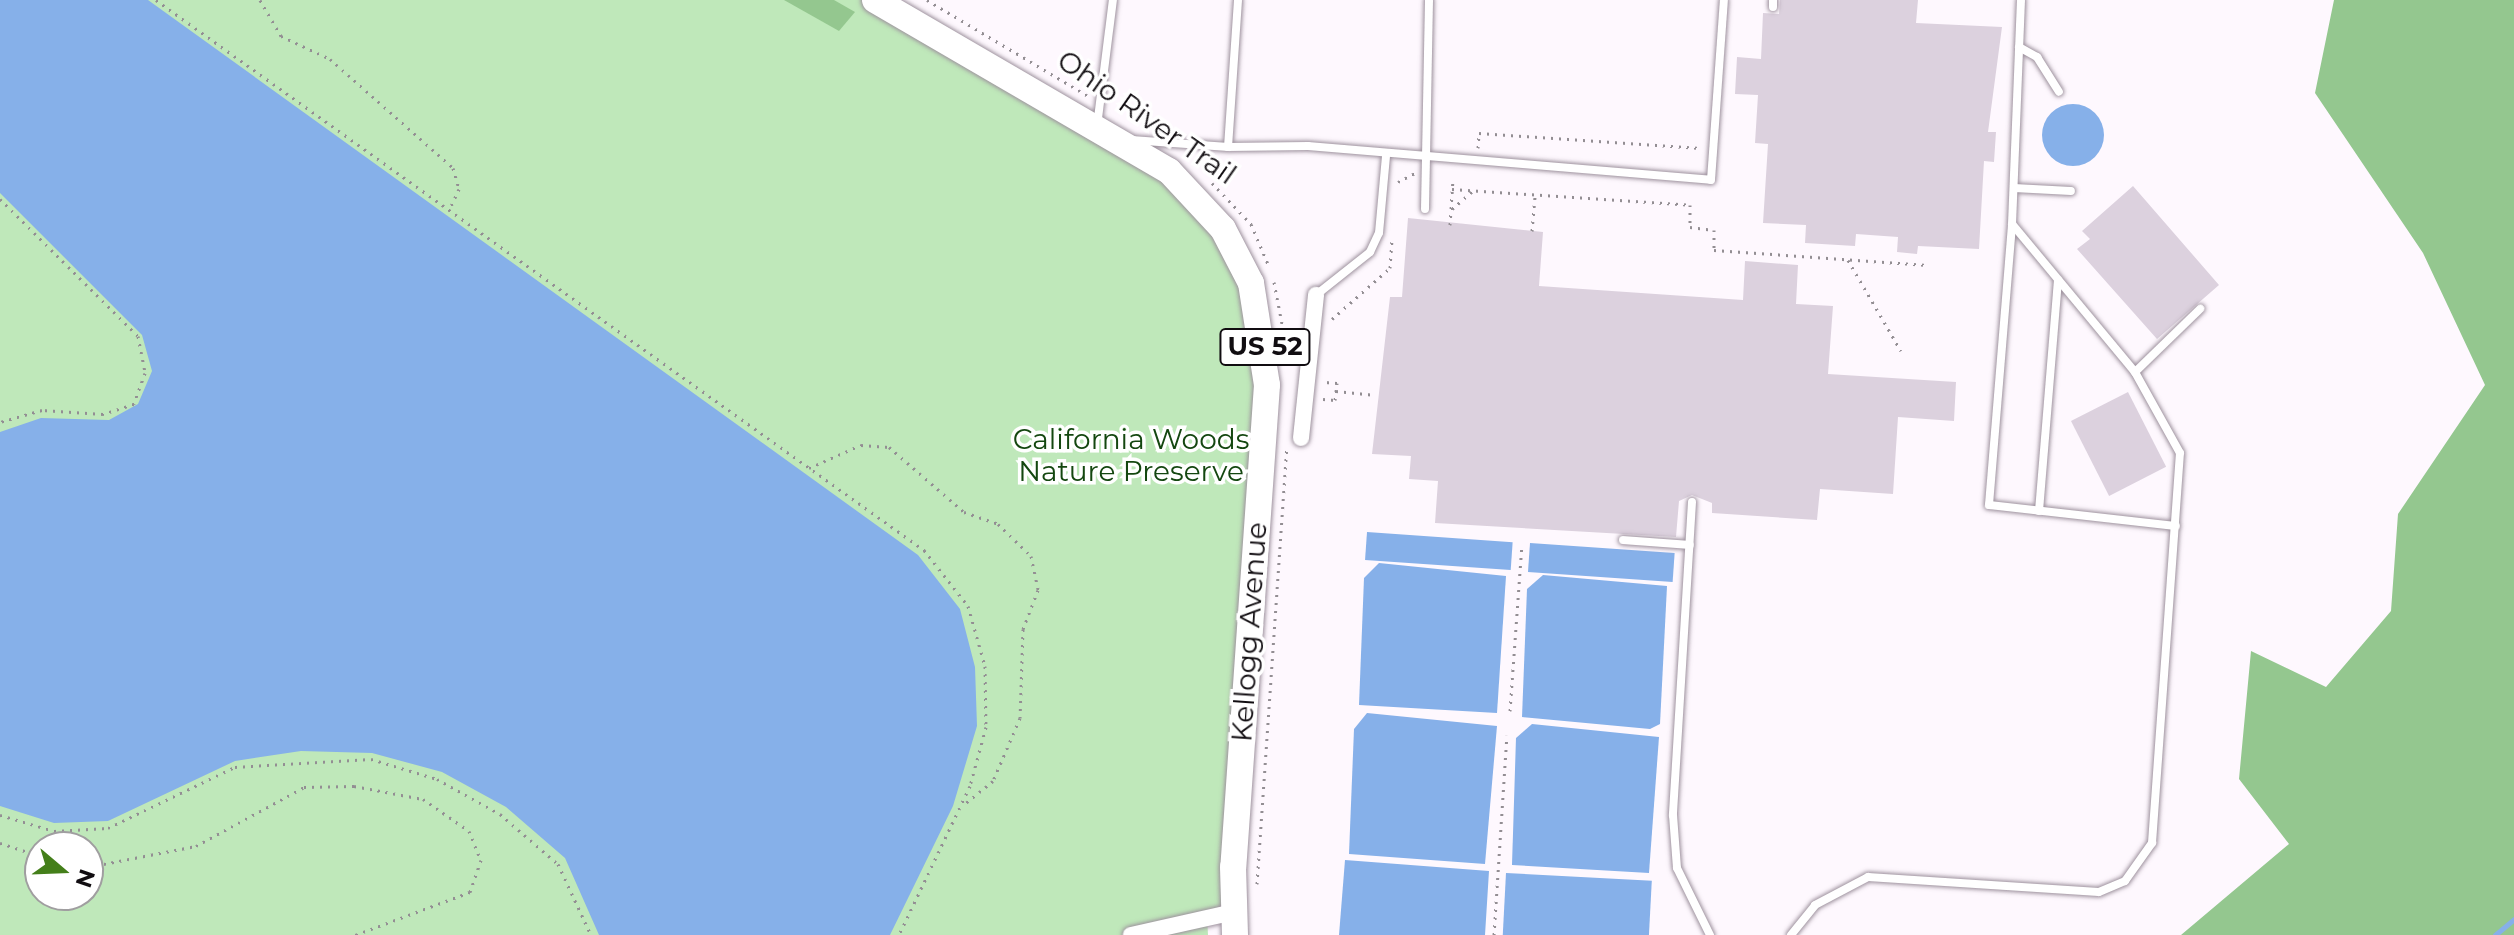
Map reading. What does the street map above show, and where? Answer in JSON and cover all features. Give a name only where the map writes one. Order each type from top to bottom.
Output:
[{"type":"main road","name":"Kellogg Avenue","points":[[875,0],[1106,123],[1169,171],[1223,229],[1251,283],[1266,350],[1234,923]]},
{"type":"street","points":[[1295,440],[1316,295]]},
{"type":"street","points":[[1131,935],[1234,923]]},
{"type":"lane","points":[[1113,0],[1106,123],[1228,147],[1711,180],[1724,0]]},
{"type":"lane","points":[[1228,147],[1238,0]]},
{"type":"lane","points":[[1425,209],[1429,0]]},
{"type":"lane","points":[[2021,0],[2012,224],[1989,505],[2176,526]]},
{"type":"lane","points":[[2019,47],[2037,57],[2059,92]]},
{"type":"lane","points":[[1316,295],[1370,252],[1379,233],[1386,156]]},
{"type":"lane","points":[[2014,188],[2071,191]]},
{"type":"lane","points":[[1791,935],[1815,905],[1868,877],[2087,893],[2114,887],[2135,871],[2154,832],[2180,453],[2135,372],[2012,224]]},
{"type":"lane","points":[[2039,511],[2058,279]]},
{"type":"lane","points":[[2135,372],[2200,309]]},
{"type":"lane","points":[[1692,502],[1673,815],[1677,868],[1710,935]]},
{"type":"lane","points":[[1623,540],[1690,545]]},
{"type":"path","points":[[156,0],[924,550],[968,606],[985,666],[986,727],[960,807],[899,935]]},
{"type":"path","points":[[260,0],[281,36],[330,59],[453,168],[459,189],[449,210]]},
{"type":"path","name":"Ohio River Trail","points":[[927,0],[1106,123]]},
{"type":"path","points":[[1478,152],[1479,133],[1713,149]]},
{"type":"path","name":"Ohio River Trail","points":[[1201,175],[1234,201],[1261,247],[1286,324],[1292,381]]},
{"type":"path","points":[[1450,225],[1453,178]]},
{"type":"path","points":[[1452,189],[1690,205],[1690,227],[1714,230],[1714,250],[1927,265]]},
{"type":"path","points":[[1451,210],[1473,191]]},
{"type":"path","points":[[1532,231],[1535,195]]},
{"type":"path","points":[[0,199],[138,336],[145,373],[134,404],[103,414],[42,410],[0,422]]},
{"type":"path","points":[[1848,260],[1901,351]]},
{"type":"path","points":[[1336,391],[1376,395]]},
{"type":"path","points":[[1257,891],[1295,440]]},
{"type":"path","points":[[809,468],[861,445],[889,447],[964,512],[998,524],[1031,556],[1038,590],[1023,629],[1020,718],[993,781],[960,807]]},
{"type":"path","points":[[1510,711],[1522,545]]},
{"type":"path","points":[[1494,935],[1507,735]]},
{"type":"path","points":[[0,815],[54,831],[108,828],[235,767],[371,759],[437,779],[500,814],[558,864],[591,935]]},
{"type":"path","points":[[104,864],[196,846],[304,787],[354,786],[423,799],[469,831],[481,860],[470,892],[355,935]]},
{"type":"path","points":[[0,843],[24,851]]},
{"type":"green space","name":"California Woods Nature Preserve","points":[[0,0],[875,0],[1189,189],[1261,316],[1234,912],[1207,915],[1208,935],[0,935]]},
{"type":"green space","points":[[784,0],[834,0],[855,12],[839,31]]},
{"type":"green space","points":[[2334,0],[2514,0],[2514,935],[2181,935],[2289,844],[2239,779],[2251,651],[2326,687],[2391,611],[2398,514],[2485,385],[2423,253],[2315,93]]},
{"type":"water","points":[[0,0],[148,0],[918,555],[960,609],[975,667],[977,726],[953,806],[890,935],[599,935],[565,858],[506,807],[442,772],[372,753],[301,751],[235,761],[108,821],[54,823],[0,806],[0,432],[41,418],[109,420],[138,404],[152,371],[142,335],[0,193]]},
{"type":"water","points":[[2073,104],[2095,113],[2104,135],[2095,157],[2073,166],[2051,157],[2042,135],[2051,113]]},
{"type":"water","points":[[1367,532],[1513,542],[1511,570],[1365,560]]},
{"type":"water","points":[[1530,543],[1675,553],[1673,582],[1528,572]]},
{"type":"water","points":[[1379,563],[1506,576],[1497,713],[1359,705],[1364,578]]},
{"type":"water","points":[[1543,575],[1667,586],[1660,724],[1650,729],[1522,717],[1527,589]]},
{"type":"water","points":[[1367,713],[1497,726],[1485,864],[1349,854],[1354,729]]},
{"type":"water","points":[[1532,724],[1659,737],[1649,873],[1512,865],[1516,738]]},
{"type":"water","points":[[1345,860],[1489,871],[1485,935],[1339,935]]},
{"type":"water","points":[[1506,873],[1652,881],[1649,935],[1503,935]]},
{"type":"building","points":[[1780,0],[1918,0],[1916,23],[2002,27],[1988,132],[1996,132],[1994,162],[1984,161],[1979,249],[1918,246],[1917,254],[1897,252],[1898,237],[1856,234],[1855,246],[1805,243],[1806,225],[1763,223],[1768,144],[1755,143],[1758,95],[1735,94],[1737,57],[1761,59],[1763,13],[1779,14]]},
{"type":"building","points":[[2133,186],[2219,285],[2157,339],[2077,249],[2090,239],[2082,231]]},
{"type":"building","points":[[1408,218],[1543,232],[1539,286],[1743,300],[1745,261],[1798,265],[1796,304],[1833,306],[1828,374],[1956,382],[1954,421],[1898,417],[1893,494],[1820,489],[1817,520],[1712,513],[1712,503],[1692,495],[1679,501],[1676,537],[1435,523],[1438,481],[1409,479],[1411,456],[1372,454],[1390,297],[1402,297]]},
{"type":"building","points":[[2128,392],[2166,467],[2109,496],[2071,421]]},
{"type":"waterway","points":[[2495,935],[2514,919]]}]
